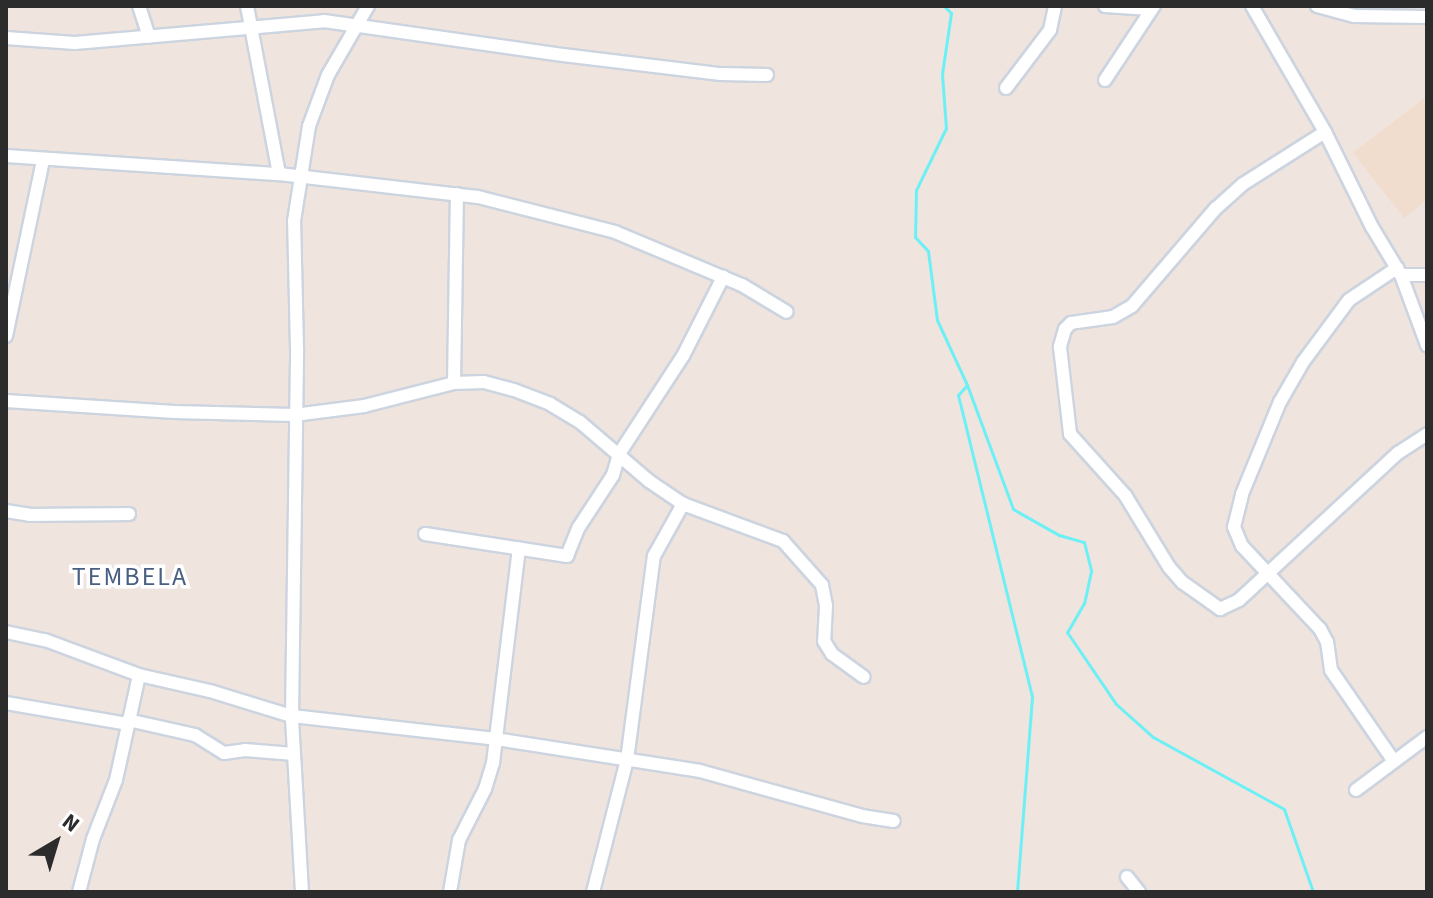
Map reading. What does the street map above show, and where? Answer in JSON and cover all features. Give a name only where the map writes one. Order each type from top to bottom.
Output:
[{"type":"street","points":[[139,6],[149,36]]},
{"type":"street","points":[[247,6],[279,174]]},
{"type":"street","points":[[302,892],[292,716],[297,349],[293,255],[301,178],[314,112],[328,75],[368,6]]},
{"type":"street","points":[[1006,88],[1050,30],[1055,6]]},
{"type":"street","points":[[1105,6],[1152,8]]},
{"type":"street","points":[[1252,6],[1325,132],[1399,272],[1427,345]]},
{"type":"street","points":[[1317,6],[1355,16],[1427,17]]},
{"type":"street","points":[[1105,80],[1152,8]]},
{"type":"street","points":[[6,38],[75,43],[250,25],[324,21],[563,55],[721,74],[767,75]]},
{"type":"street","points":[[1325,132],[1243,184],[1216,208],[1132,306],[1113,317],[1071,323],[1061,337],[1070,434],[1116,482],[1169,567],[1182,582],[1220,609],[1239,600],[1398,453],[1427,434]]},
{"type":"street","points":[[6,156],[279,174],[457,194],[579,221],[723,277],[787,312]]},
{"type":"street","points":[[6,336],[43,160]]},
{"type":"street","points":[[454,383],[457,194]]},
{"type":"street","points":[[1393,760],[1331,670],[1325,636],[1242,546],[1234,527],[1242,494],[1280,402],[1303,362],[1349,300],[1399,272],[1427,275]]},
{"type":"street","points":[[425,534],[567,556],[579,527],[613,475],[619,454],[683,356],[723,277]]},
{"type":"street","points":[[6,401],[202,413],[294,415],[364,406],[454,383],[484,382],[550,404],[580,422],[683,504],[783,541],[822,585],[826,606],[824,641],[832,654],[864,677]]},
{"type":"street","points":[[593,892],[627,760],[654,556],[683,504]]},
{"type":"street","points":[[6,511],[30,515],[129,514]]},
{"type":"street","points":[[450,892],[459,840],[485,789],[496,739],[519,549]]},
{"type":"street","points":[[6,632],[45,640],[139,675],[210,691],[292,716],[496,739],[700,771],[862,816],[894,821]]},
{"type":"street","points":[[79,892],[93,839],[116,780],[139,675]]},
{"type":"street","points":[[6,703],[195,735],[224,753],[245,750],[294,754]]},
{"type":"street","points":[[1356,790],[1427,737]]},
{"type":"street","points":[[1127,877],[1139,892]]},
{"type":"shaded area","points":[[1427,96],[1427,200],[1404,218],[1353,153]]},
{"type":"waterway","points":[[944,6],[951,13],[942,74],[946,128],[916,190],[915,237],[928,251],[937,320],[967,385],[1013,509],[1059,535],[1084,542],[1091,571],[1084,603],[1067,632],[1116,704],[1153,737],[1284,809],[1313,892]]},
{"type":"waterway","points":[[967,385],[958,395],[1032,697],[1017,892]]},
{"type":"district","name":"TEMBELA","points":[[130,577]]}]
